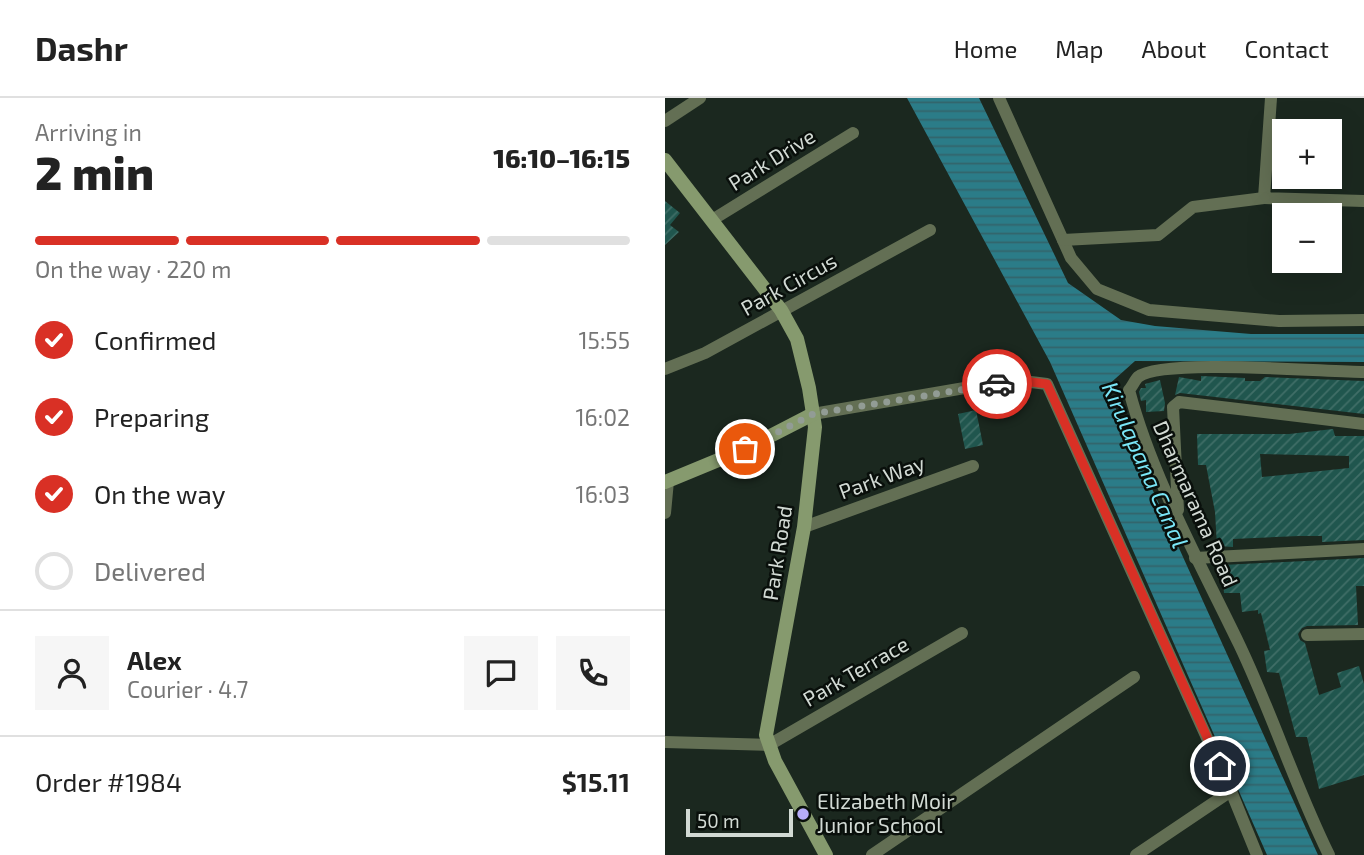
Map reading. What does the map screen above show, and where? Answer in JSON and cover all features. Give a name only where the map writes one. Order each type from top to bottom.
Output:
[{"type":"main road","name":"Park Road","points":[[665,160],[781,310],[797,339],[813,414],[814,436],[804,527],[766,735],[801,812],[826,855]]},
{"type":"main road","points":[[667,481],[745,449],[813,414]]},
{"type":"street","points":[[665,121],[701,98]]},
{"type":"street","points":[[999,98],[1071,258],[1097,289],[1149,310],[1279,321],[1364,320]]},
{"type":"street","points":[[1264,198],[1271,98]]},
{"type":"street","name":"Park Drive","points":[[712,220],[853,133]]},
{"type":"street","points":[[1063,240],[1159,235],[1193,207],[1264,198],[1364,201]]},
{"type":"street","name":"Park Circus","points":[[665,369],[705,353],[930,230]]},
{"type":"street","name":"Dharmarama Road","points":[[1329,855],[1240,646],[1195,558],[1137,420],[1129,390],[1139,376],[1156,370],[1203,366],[1364,372]]},
{"type":"street","points":[[813,414],[982,385],[1031,382],[1047,384],[1231,791],[1257,855]]},
{"type":"street","points":[[1179,519],[1173,407],[1179,402],[1364,424]]},
{"type":"street","name":"Park Way","points":[[804,527],[973,466]]},
{"type":"street","points":[[665,513],[667,481]]},
{"type":"street","points":[[1195,558],[1364,549]]},
{"type":"street","name":"Park Terrace","points":[[769,745],[963,633]]},
{"type":"street","points":[[1307,635],[1364,634]]},
{"type":"street","points":[[872,855],[1134,677]]},
{"type":"street","points":[[665,742],[769,745]]},
{"type":"street","points":[[1136,855],[1231,791]]},
{"type":"water","points":[[907,98],[979,98],[1068,283],[1121,320],[1155,326],[1251,334],[1364,334],[1364,362],[1135,361],[1106,387],[1318,855],[1267,855],[1050,362]]},
{"type":"building","points":[[665,201],[680,213],[670,225],[679,232],[665,245]]},
{"type":"building","points":[[1201,376],[1245,378],[1245,381],[1260,381],[1265,377],[1364,381],[1364,414],[1180,393],[1175,395],[1179,377],[1201,381]]},
{"type":"building","points":[[1160,380],[1164,411],[1146,412],[1146,400],[1141,401],[1139,392],[1141,388],[1146,388],[1145,384]]},
{"type":"building","points":[[976,410],[983,445],[965,449],[958,414]]},
{"type":"building","points":[[1333,429],[1335,436],[1364,436],[1364,540],[1322,542],[1322,536],[1299,536],[1233,539],[1233,547],[1217,546],[1215,512],[1206,465],[1198,465],[1197,434],[1289,434]],"holes":[[[1260,454],[1349,456],[1349,468],[1262,477]]]},
{"type":"building","points":[[1364,558],[1364,586],[1356,586],[1358,625],[1307,626],[1298,634],[1300,640],[1305,643],[1319,695],[1341,687],[1337,673],[1359,666],[1364,684],[1364,775],[1319,789],[1307,737],[1296,737],[1279,673],[1267,672],[1264,651],[1270,650],[1261,613],[1258,614],[1258,610],[1242,612],[1240,593],[1224,593],[1222,565]]},
{"type":"way so far","points":[[745,449],[813,414],[997,384]]},
{"type":"place","name":"Elizabeth Moir Junior School","points":[[803,814]]},
{"type":"route","points":[[997,384],[1047,384],[1220,766]]},
{"type":"water label","name":"Kirulapana Canal","points":[[1145,465]]}]
